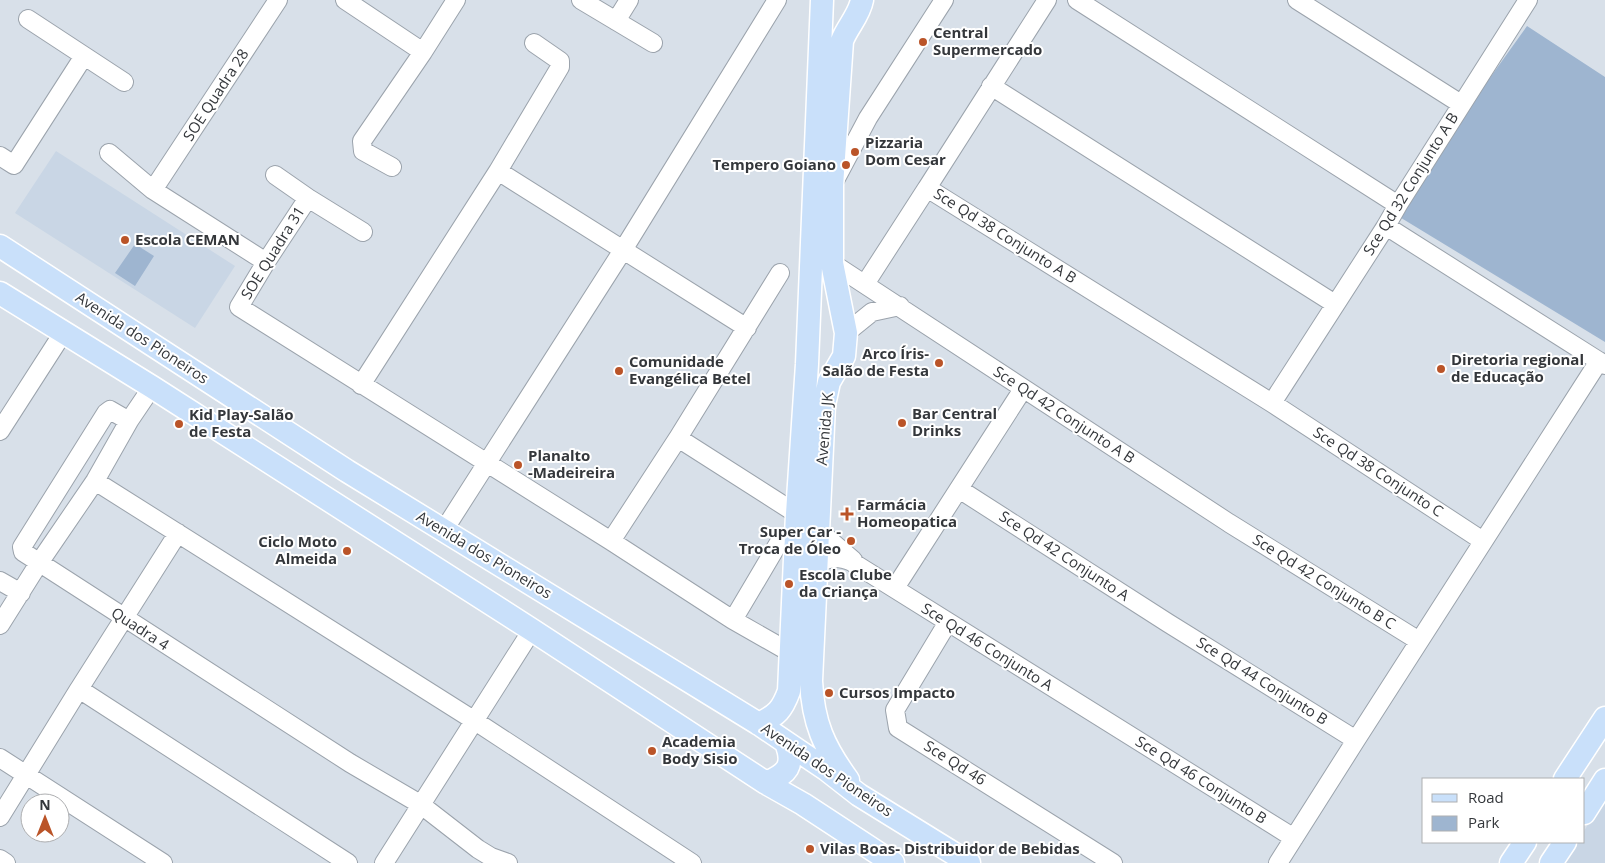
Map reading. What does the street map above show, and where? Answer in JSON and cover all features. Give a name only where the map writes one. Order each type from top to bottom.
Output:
[{"type":"main road","points":[[822,6],[827,17],[837,21],[846,20],[859,8]]},
{"type":"main road","name":"Avenida JK","points":[[760,724],[775,716],[781,710],[789,691],[807,364],[822,6]]},
{"type":"main road","name":"Avenida JK","points":[[859,8],[842,41],[832,186],[832,263],[846,333],[844,356],[829,382],[824,405],[811,681],[815,720],[825,744],[860,795]]},
{"type":"main road","name":"Avenida dos Pioneiros","points":[[0,246],[374,488],[760,724],[860,795],[969,863]]},
{"type":"main road","points":[[0,293],[152,387],[893,863]]},
{"type":"main road","points":[[807,364],[811,370],[819,374],[830,374],[836,371]]},
{"type":"main road","points":[[326,500],[340,498],[349,489],[353,481],[347,471]]},
{"type":"main road","points":[[359,520],[353,510],[356,500],[360,493],[374,488]]},
{"type":"main road","points":[[1566,778],[1605,718]]},
{"type":"main road","points":[[766,783],[787,769],[790,754],[786,743]]},
{"type":"main road","points":[[1585,811],[1605,780]]},
{"type":"main road","points":[[1511,863],[1524,843]]},
{"type":"main road","points":[[1551,863],[1564,843]]},
{"type":"street","name":"SOE Quadra 28","points":[[153,190],[278,0]]},
{"type":"street","points":[[345,0],[423,52]]},
{"type":"street","points":[[392,167],[363,151],[364,137],[423,52],[456,0]]},
{"type":"street","points":[[581,0],[653,43]]},
{"type":"street","points":[[616,21],[629,0]]},
{"type":"street","points":[[444,530],[622,250],[777,0]]},
{"type":"street","points":[[832,186],[868,118],[944,0]]},
{"type":"street","name":"Sce Qd 38 Conjunto A B","points":[[1047,0],[927,188],[1272,403]]},
{"type":"street","points":[[1077,0],[1398,205]]},
{"type":"street","name":"Sce Qd 32 Conjunto A B","points":[[1272,403],[1386,226],[1461,104],[1297,0]]},
{"type":"street","points":[[1461,104],[1524,1]]},
{"type":"street","points":[[28,19],[124,82]]},
{"type":"street","points":[[534,43],[560,60],[560,67],[498,171],[361,385],[733,620],[791,653]]},
{"type":"street","points":[[0,156],[14,165],[84,56]]},
{"type":"street","points":[[991,86],[1335,304]]},
{"type":"street","points":[[837,118],[845,124],[857,124],[868,118]]},
{"type":"street","points":[[109,153],[153,190],[266,262]]},
{"type":"street","points":[[498,171],[747,328]]},
{"type":"street","points":[[275,175],[363,232]]},
{"type":"street","points":[[865,284],[927,188]]},
{"type":"street","name":"SOE Quadra 31","points":[[308,198],[239,307],[361,385]]},
{"type":"street","points":[[1278,863],[1483,541],[1602,363],[1386,226]]},
{"type":"street","name":"Sce Qd 42 Conjunto A B","points":[[832,263],[1229,523]]},
{"type":"street","points":[[610,541],[678,438],[780,273]]},
{"type":"street","points":[[846,333],[872,312],[900,306]]},
{"type":"street","points":[[0,431],[63,333]]},
{"type":"street","points":[[0,624],[39,563],[95,482],[129,421],[152,387]]},
{"type":"street","points":[[895,588],[1023,389]]},
{"type":"street","name":"Sce Qd 38 Conjunto C","points":[[1272,403],[1483,541]]},
{"type":"street","name":"Quadra 4","points":[[129,421],[110,410],[106,413],[22,548],[23,552],[350,763],[420,804],[478,849],[491,857],[508,863]]},
{"type":"street","points":[[678,438],[798,514]]},
{"type":"street","points":[[95,482],[474,721],[692,863]]},
{"type":"street","name":"Sce Qd 42 Conjunto A","points":[[960,489],[1168,623]]},
{"type":"street","name":"Sce Qd 42 Conjunto B C","points":[[1229,523],[1419,641]]},
{"type":"street","name":"Sce Qd 46 Conjunto A","points":[[818,530],[867,571]]},
{"type":"street","points":[[0,817],[178,533]]},
{"type":"street","points":[[733,620],[778,544],[796,537]]},
{"type":"street","name":"Sce Qd 46 Conjunto A","points":[[816,564],[828,558],[843,558],[895,588],[1108,722]]},
{"type":"street","points":[[0,580],[21,593]]},
{"type":"street","name":"Sce Qd 46","points":[[948,622],[895,710],[898,728],[1113,863]]},
{"type":"street","name":"Sce Qd 44 Conjunto B","points":[[1168,623],[1356,740]]},
{"type":"street","points":[[384,863],[532,630]]},
{"type":"street","points":[[79,689],[348,863]]},
{"type":"street","name":"Sce Qd 46 Conjunto B","points":[[1108,722],[1294,838]]},
{"type":"street","points":[[0,758],[163,863]]},
{"type":"street","points":[[0,859],[6,863]]},
{"type":"shaded area","name":"Escola CEMAN","points":[[56,151],[235,266],[195,328],[15,213]]},
{"type":"shaded area","points":[[1605,798],[1605,863],[1563,863],[1576,843],[1585,843],[1585,829]]},
{"type":"green space","points":[[1527,26],[1605,77],[1605,342],[1393,213]]},
{"type":"green space","points":[[135,244],[154,256],[135,286],[115,273]]},
{"type":"place","name":"Central Supermercado","points":[[923,42]]},
{"type":"place","name":"Pizzaria Dom Cesar","points":[[855,152]]},
{"type":"place","name":"Tempero Goiano","points":[[846,165]]},
{"type":"place","name":"Escola CEMAN","points":[[125,240]]},
{"type":"place","name":"Arco Íris- Salão de Festa","points":[[939,363]]},
{"type":"place","name":"Diretoria regional de Educação","points":[[1441,369]]},
{"type":"place","name":"Comunidade Evangélica Betel","points":[[619,371]]},
{"type":"place","name":"Bar Central Drinks","points":[[902,423]]},
{"type":"place","name":"Kid Play-Salão de Festa","points":[[179,424]]},
{"type":"place","name":"Planalto -Madeireira","points":[[518,465]]},
{"type":"place","name":"Farmácia Homeopatica","points":[[847,514]]},
{"type":"place","name":"Super Car - Troca de Óleo","points":[[851,541]]},
{"type":"place","name":"Ciclo Moto Almeida","points":[[347,551]]},
{"type":"place","name":"Escola Clube da Criança","points":[[789,584]]},
{"type":"place","name":"Cursos Impacto","points":[[829,693]]},
{"type":"place","name":"Academia Body Sisio","points":[[652,751]]},
{"type":"place","name":"Vilas Boas- Distribuidor de Bebidas","points":[[810,849]]}]
